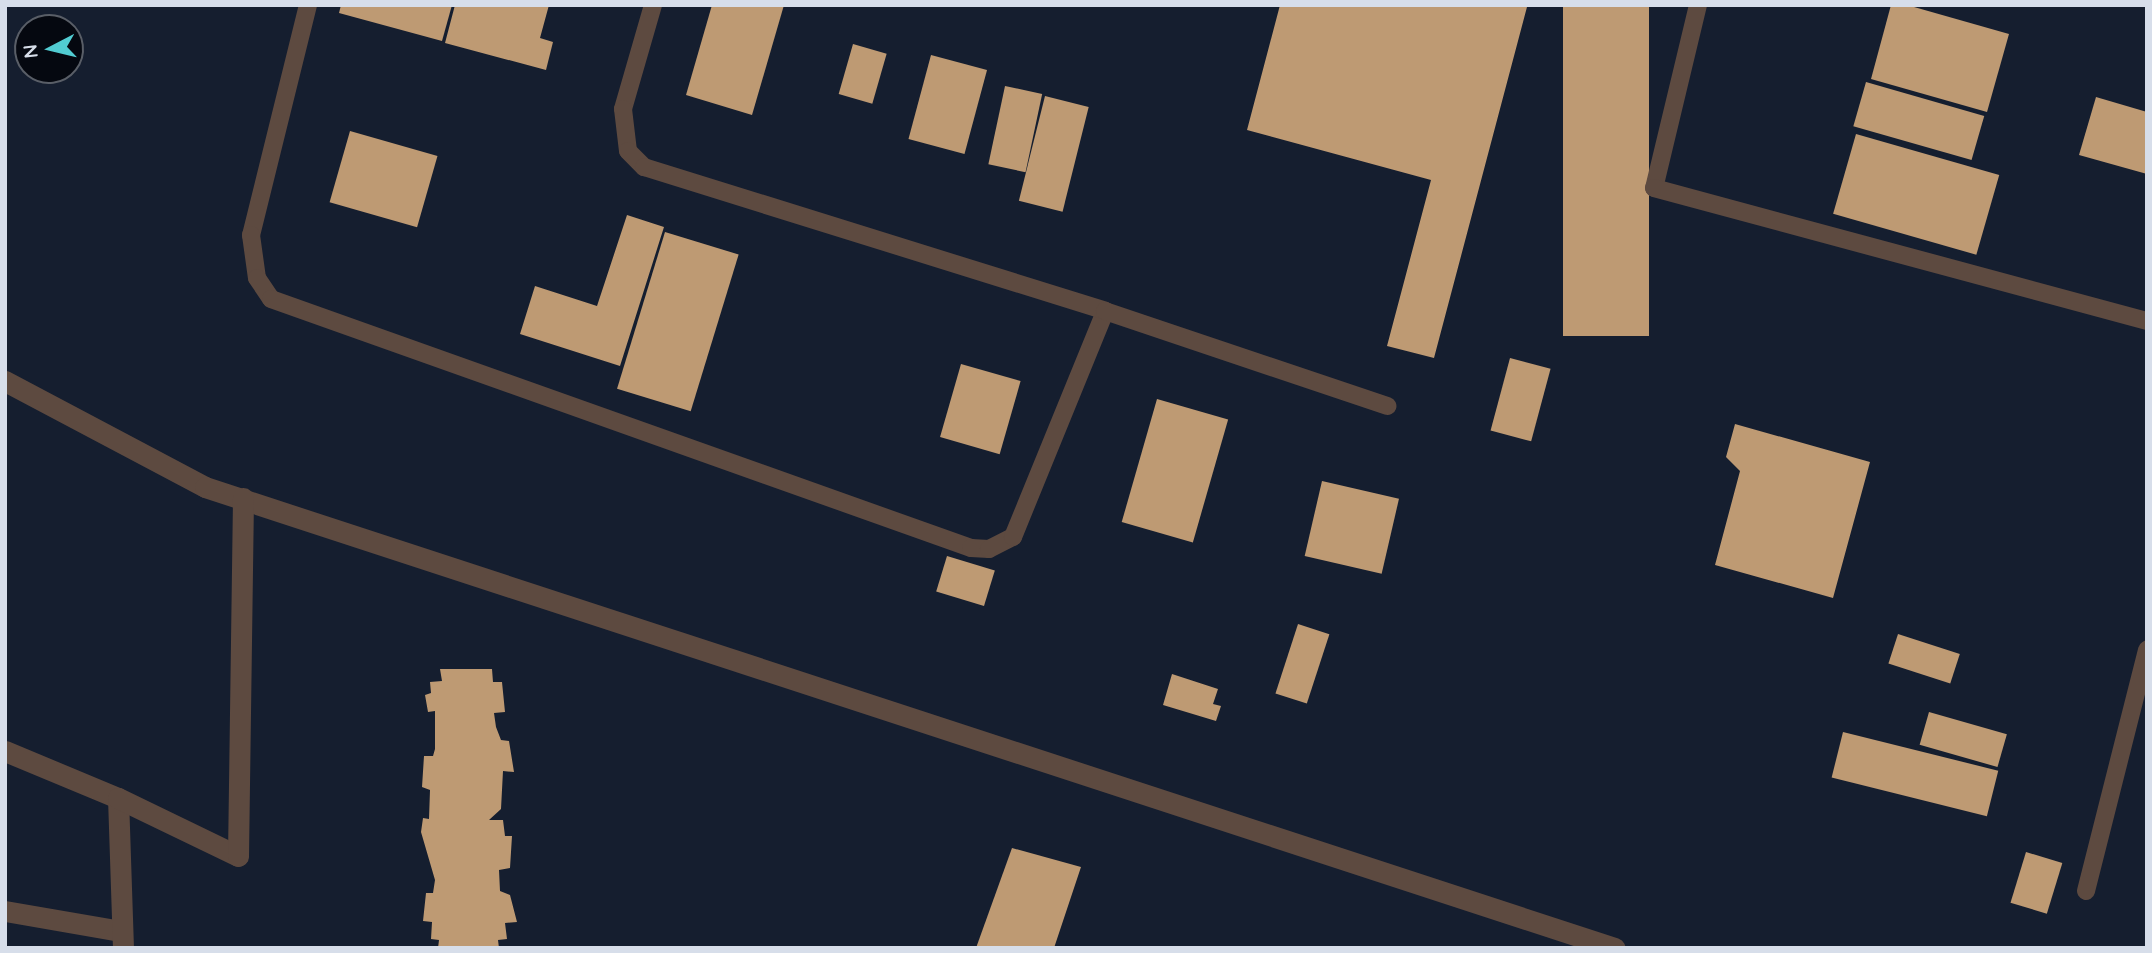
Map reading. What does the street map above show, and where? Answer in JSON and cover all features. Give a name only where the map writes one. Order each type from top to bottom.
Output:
[{"type":"street","points":[[5,381],[205,487],[1615,948]]},
{"type":"street","points":[[5,751],[117,798],[238,856],[243,498]]},
{"type":"street","points":[[5,911],[122,939],[117,798]]},
{"type":"lane","points":[[309,5],[251,235],[257,278],[271,299],[971,548],[989,549],[1013,537],[1105,312]]},
{"type":"lane","points":[[653,5],[623,109],[628,151],[644,167],[1105,312],[1387,407]]},
{"type":"lane","points":[[1698,5],[1654,188],[2147,321]]},
{"type":"lane","points":[[2086,891],[2147,650]]},
{"type":"building","points":[[341,5],[452,5],[442,41],[339,13]]},
{"type":"building","points":[[455,5],[549,5],[540,38],[553,42],[546,70],[445,43]]},
{"type":"building","points":[[712,5],[784,5],[752,115],[686,95]]},
{"type":"building","points":[[1280,5],[1527,7],[1434,358],[1387,346],[1431,180],[1247,130]]},
{"type":"building","points":[[1563,5],[1649,5],[1649,336],[1563,336]]},
{"type":"building","points":[[1891,5],[1907,5],[2009,34],[1987,112],[1871,79]]},
{"type":"building","points":[[853,44],[887,54],[872,104],[839,94]]},
{"type":"building","points":[[931,55],[987,70],[965,154],[908,139]]},
{"type":"building","points":[[1866,82],[1984,116],[1972,160],[1853,126]]},
{"type":"building","points":[[1005,86],[1042,94],[1026,172],[988,164]]},
{"type":"building","points":[[1045,96],[1089,107],[1063,212],[1019,201]]},
{"type":"building","points":[[2096,97],[2147,112],[2147,174],[2079,155]]},
{"type":"building","points":[[350,131],[437,156],[417,227],[330,202]]},
{"type":"building","points":[[1856,134],[1999,175],[1976,255],[1833,214]]},
{"type":"building","points":[[627,215],[664,227],[620,366],[520,334],[535,286],[597,306]]},
{"type":"building","points":[[665,232],[739,255],[691,411],[617,389]]},
{"type":"building","points":[[1510,358],[1551,369],[1531,441],[1491,430]]},
{"type":"building","points":[[961,364],[1021,381],[1000,454],[940,437]]},
{"type":"building","points":[[1157,399],[1228,419],[1193,542],[1122,522]]},
{"type":"building","points":[[1735,424],[1870,462],[1833,598],[1715,565],[1740,471],[1726,457]]},
{"type":"building","points":[[1322,481],[1399,499],[1382,574],[1305,556]]},
{"type":"building","points":[[947,556],[995,571],[984,606],[936,591]]},
{"type":"building","points":[[1298,624],[1329,634],[1307,704],[1275,693]]},
{"type":"building","points":[[1898,634],[1960,654],[1950,684],[1888,663]]},
{"type":"building","points":[[440,669],[492,669],[493,682],[502,682],[505,712],[494,713],[501,740],[509,741],[514,772],[503,771],[501,809],[489,820],[503,820],[505,836],[512,836],[510,868],[499,870],[500,891],[510,895],[517,922],[505,923],[507,939],[498,940],[499,948],[438,948],[439,940],[431,939],[432,922],[423,921],[426,893],[433,893],[435,880],[421,832],[423,818],[429,819],[430,790],[422,787],[424,756],[433,756],[435,749],[435,711],[428,712],[425,695],[431,693],[430,682],[442,681]]},
{"type":"building","points":[[1172,674],[1218,689],[1213,704],[1221,706],[1216,721],[1163,705]]},
{"type":"building","points":[[1929,712],[2007,734],[1997,767],[1920,745]]},
{"type":"building","points":[[1843,732],[1998,771],[1987,816],[1832,778]]},
{"type":"building","points":[[1012,848],[1081,867],[1054,948],[976,948]]},
{"type":"building","points":[[2026,852],[2062,863],[2047,914],[2011,903]]}]
